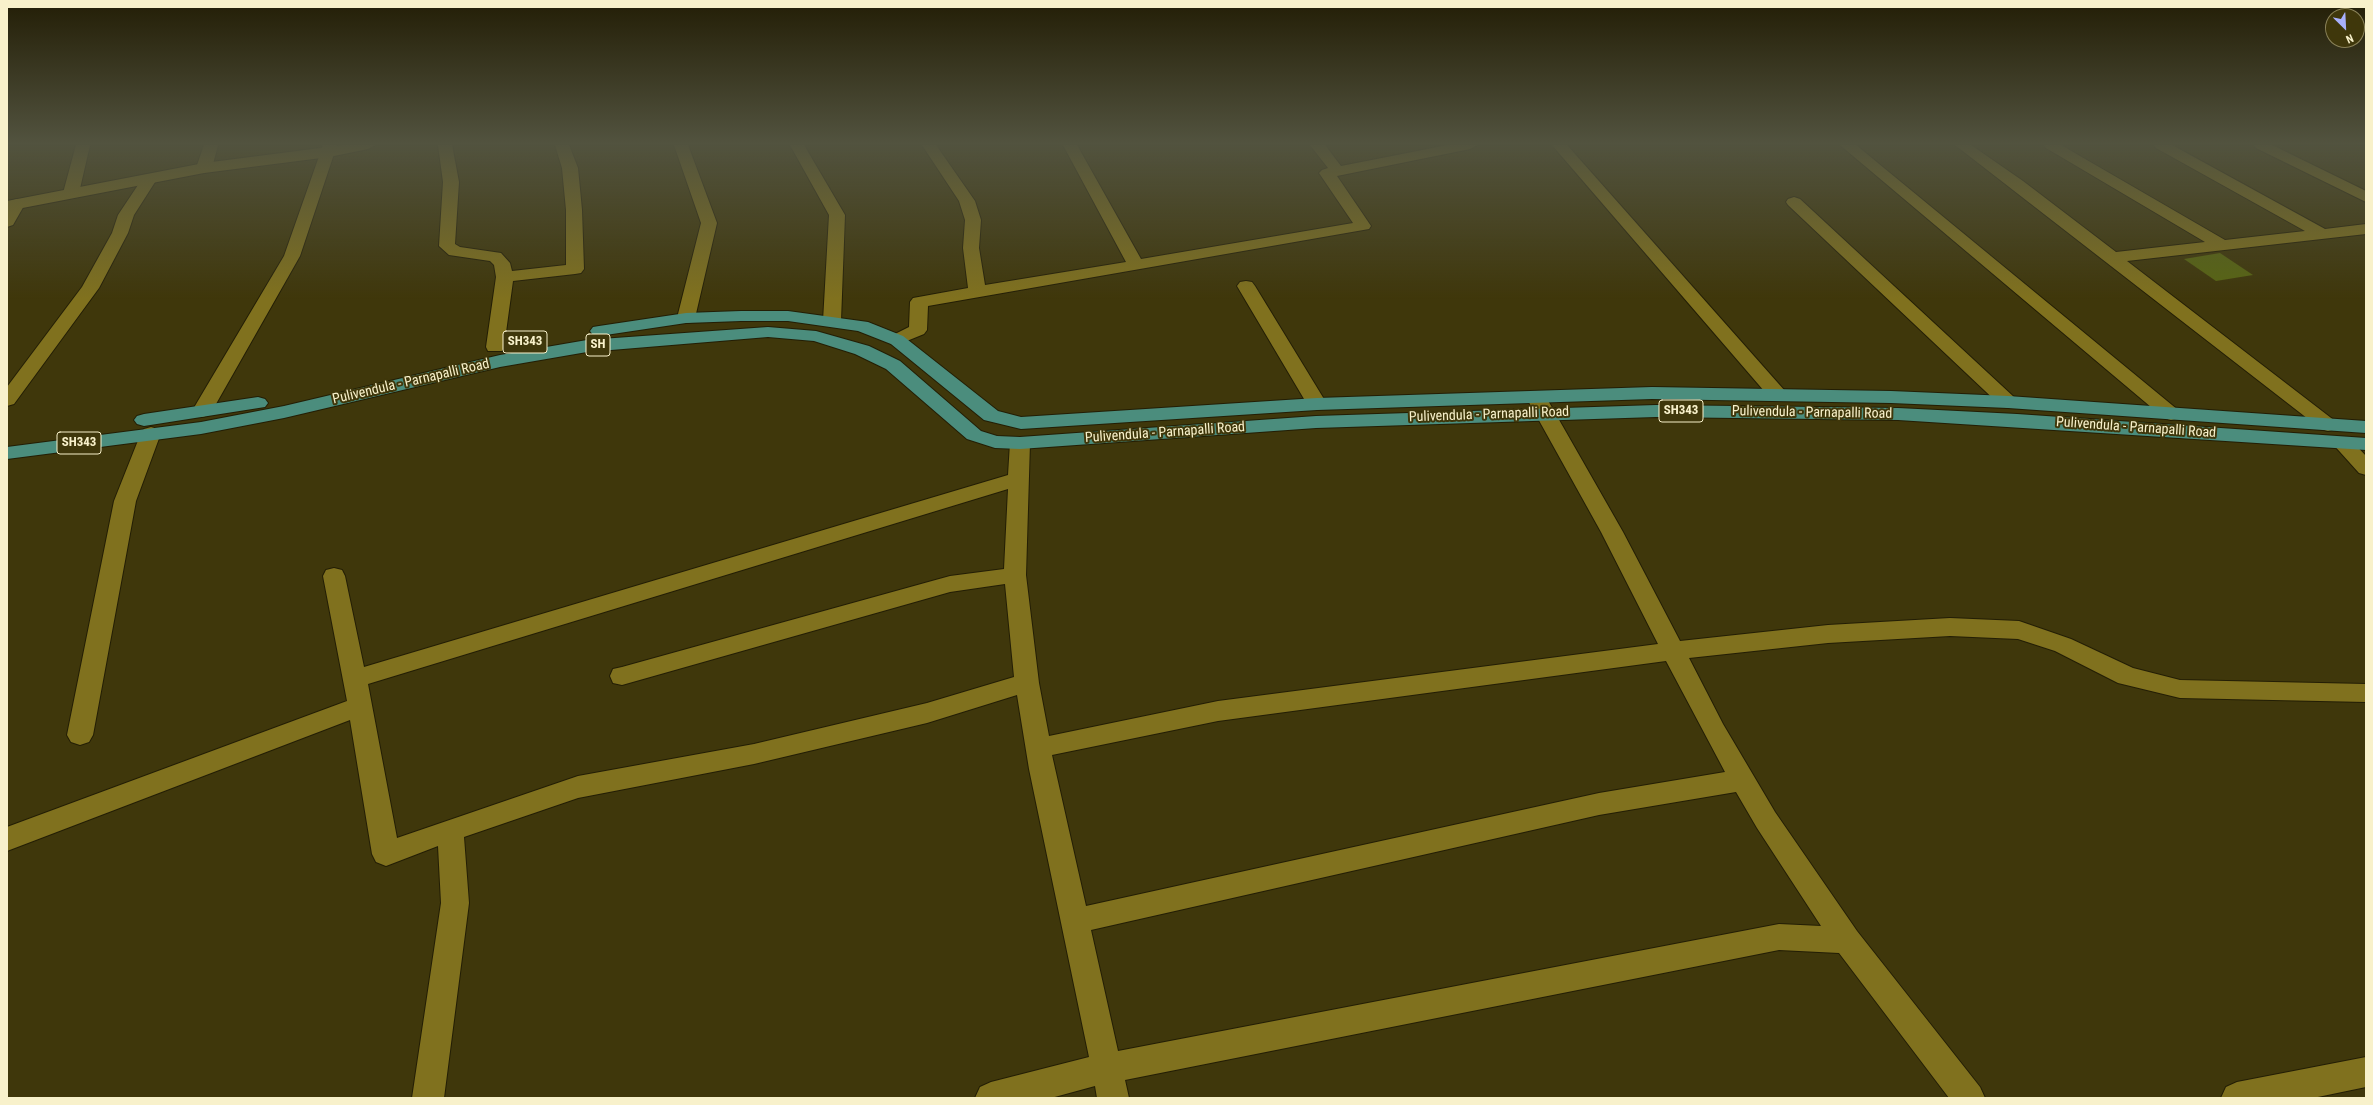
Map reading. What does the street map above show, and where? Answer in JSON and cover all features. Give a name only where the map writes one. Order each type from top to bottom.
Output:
[{"type":"main road","name":"Pulivendula - Parnapalli Road","points":[[7,439],[258,403],[495,347],[686,318],[788,316],[862,326],[898,340],[991,416],[1021,433],[1316,422],[1541,405],[1652,393],[2008,402],[2366,427]]},
{"type":"main road","name":"Pulivendula - Parnapalli Road","points":[[7,453],[151,433],[201,428],[276,414],[500,361],[587,346],[768,332],[816,336],[862,350],[893,365],[974,435],[995,442],[1021,433],[1318,404],[1541,405],[1656,411],[1898,414],[2017,420],[2366,444]]},
{"type":"main road","points":[[2328,425],[2342,443]]},
{"type":"street","points":[[7,222],[12,205],[54,197]]},
{"type":"street","points":[[7,400],[90,288],[120,233],[126,215],[137,197]]},
{"type":"street","points":[[202,411],[292,256],[313,197]]},
{"type":"street","points":[[450,197],[447,246],[455,251],[495,257],[502,263],[505,278],[495,347]]},
{"type":"street","points":[[505,278],[574,268],[573,197]]},
{"type":"street","points":[[686,318],[709,223],[700,197]]},
{"type":"street","points":[[827,197],[837,215],[832,321]]},
{"type":"street","points":[[965,197],[968,201],[973,220],[972,255],[978,292]]},
{"type":"street","points":[[1098,197],[1136,265]]},
{"type":"street","points":[[898,340],[918,330],[920,302],[1363,226],[1343,197]]},
{"type":"street","points":[[1604,197],[1778,395]]},
{"type":"street","points":[[1909,197],[2171,414]]},
{"type":"street","points":[[2030,197],[2328,425]]},
{"type":"street","points":[[2139,197],[2223,246]]},
{"type":"street","points":[[2254,197],[2322,234]]},
{"type":"street","points":[[1794,202],[2008,402]]},
{"type":"street","points":[[2112,258],[2366,229]]},
{"type":"street","points":[[1246,286],[1318,404]]},
{"type":"street","points":[[1541,405],[1612,532],[1672,651],[1766,820],[1847,940],[1969,1098]]},
{"type":"street","points":[[80,735],[125,501],[151,433]]},
{"type":"street","points":[[1021,433],[1015,575],[1027,683],[1038,748],[1113,1098]]},
{"type":"street","points":[[2342,443],[2366,468]]},
{"type":"street","points":[[355,679],[1019,479]]},
{"type":"street","points":[[622,676],[950,584],[1015,575]]},
{"type":"street","points":[[334,576],[355,679],[386,854],[450,830],[578,786],[754,754],[927,713],[1027,683]]},
{"type":"street","points":[[1038,748],[1218,711],[1672,651],[1836,633],[1950,627],[2020,630],[2063,645],[2127,676],[2180,689],[2366,693]]},
{"type":"street","points":[[7,839],[360,706]]},
{"type":"street","points":[[1075,921],[1599,804],[1743,780]]},
{"type":"street","points":[[428,1098],[455,903],[450,830]]},
{"type":"street","points":[[991,1098],[1107,1068],[1779,937],[1847,940]]},
{"type":"street","points":[[2237,1098],[2366,1072]]},
{"type":"building","points":[[2220,253],[2253,275],[2216,281],[2184,259]]}]
